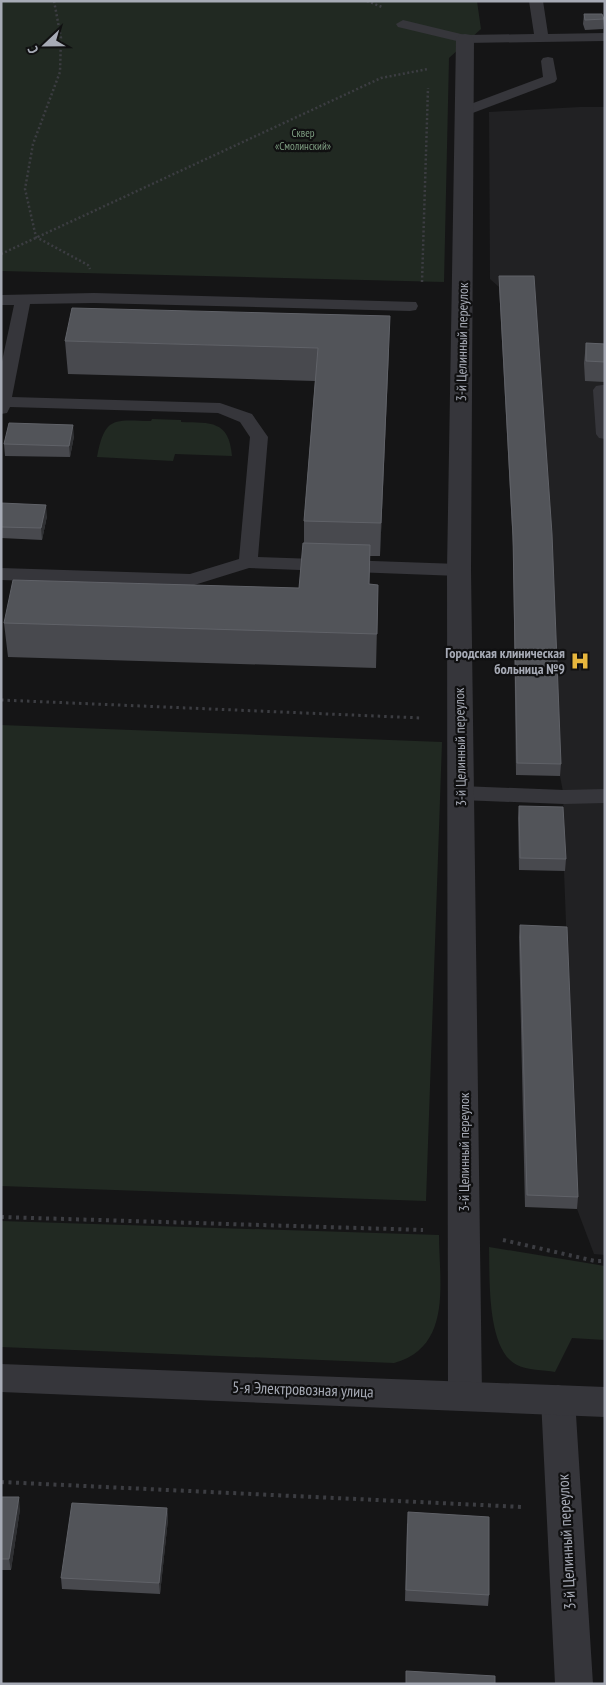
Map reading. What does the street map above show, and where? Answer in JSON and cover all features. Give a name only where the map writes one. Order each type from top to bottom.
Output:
[{"type":"street","name":"3-й Целинный переулок","points":[[465,39],[459,570],[465,1395]]},
{"type":"street","name":"5-я Электровозная улица","points":[[1,1378],[605,1402]]},
{"type":"street","name":"3-й Целинный переулок","points":[[558,1400],[574,1684]]},
{"type":"lane","points":[[536,1],[542,38]]},
{"type":"lane","points":[[403,24],[465,39],[605,37]]},
{"type":"lane","points":[[464,111],[550,79],[548,61]]},
{"type":"lane","points":[[1,300],[94,298],[410,306]]},
{"type":"lane","points":[[23,300],[2,405],[220,408],[246,418],[259,437],[248,562]]},
{"type":"lane","points":[[605,390],[602,390],[605,434]]},
{"type":"lane","points":[[1,574],[191,580],[248,562],[459,570]]},
{"type":"lane","points":[[461,793],[595,798],[605,796]]},
{"type":"path","points":[[54,1],[61,38],[60,72],[33,144],[25,189],[36,237],[88,265],[96,277],[94,298]]},
{"type":"path","points":[[1,254],[381,78],[428,69]]},
{"type":"path","points":[[1,700],[460,720]]},
{"type":"path","points":[[1,1217],[465,1231],[595,1261],[605,1261]]},
{"type":"path","points":[[1,1482],[565,1508]]},
{"type":"shaded area","name":"Городская клиническая больница №9","points":[[605,107],[605,1255],[594,1254],[577,1209],[562,819],[564,797],[499,287],[490,279],[489,112]]},
{"type":"green space","name":"Сквер «Смолинский»","points":[[1,1],[477,1],[481,29],[449,58],[444,282],[1,271]]},
{"type":"green space","points":[[152,419],[181,420],[181,422],[217,426],[227,436],[232,456],[175,454],[173,461],[97,457],[103,434],[113,423],[128,420],[151,421]]},
{"type":"green space","points":[[1,725],[442,742],[426,1201],[1,1186]]},
{"type":"green space","points":[[1,1221],[439,1235],[439,1311],[434,1328],[426,1343],[413,1355],[394,1363],[1,1347]]},
{"type":"green space","points":[[489,1247],[605,1266],[605,1340],[572,1338],[555,1372],[521,1367],[507,1357],[495,1329],[492,1311]]},
{"type":"building","points":[[584,14],[602,14],[604,19],[585,20]]},
{"type":"building","points":[[499,276],[534,276],[552,534],[561,764],[517,763],[513,536]]},
{"type":"building","points":[[72,308],[390,316],[381,523],[304,521],[318,348],[65,341]]},
{"type":"building","points":[[586,343],[605,344],[605,362],[586,361]]},
{"type":"building","points":[[9,423],[73,425],[69,446],[4,444]]},
{"type":"building","points":[[1,503],[46,505],[41,528],[1,527]]},
{"type":"building","points":[[303,543],[370,545],[369,584],[378,585],[377,634],[4,623],[13,580],[299,588]]},
{"type":"building","points":[[519,806],[563,807],[566,859],[520,858]]},
{"type":"building","points":[[520,925],[567,927],[578,1197],[527,1195]]},
{"type":"building","points":[[1,1497],[19,1497],[9,1559],[1,1559]]},
{"type":"building","points":[[72,1503],[167,1508],[159,1583],[61,1578]]},
{"type":"building","points":[[408,1512],[489,1517],[489,1595],[406,1590]]},
{"type":"building","points":[[406,1671],[495,1676],[495,1684],[406,1684]]},
{"type":"place","name":"Городская клиническая больница №9","points":[[580,661]]}]
